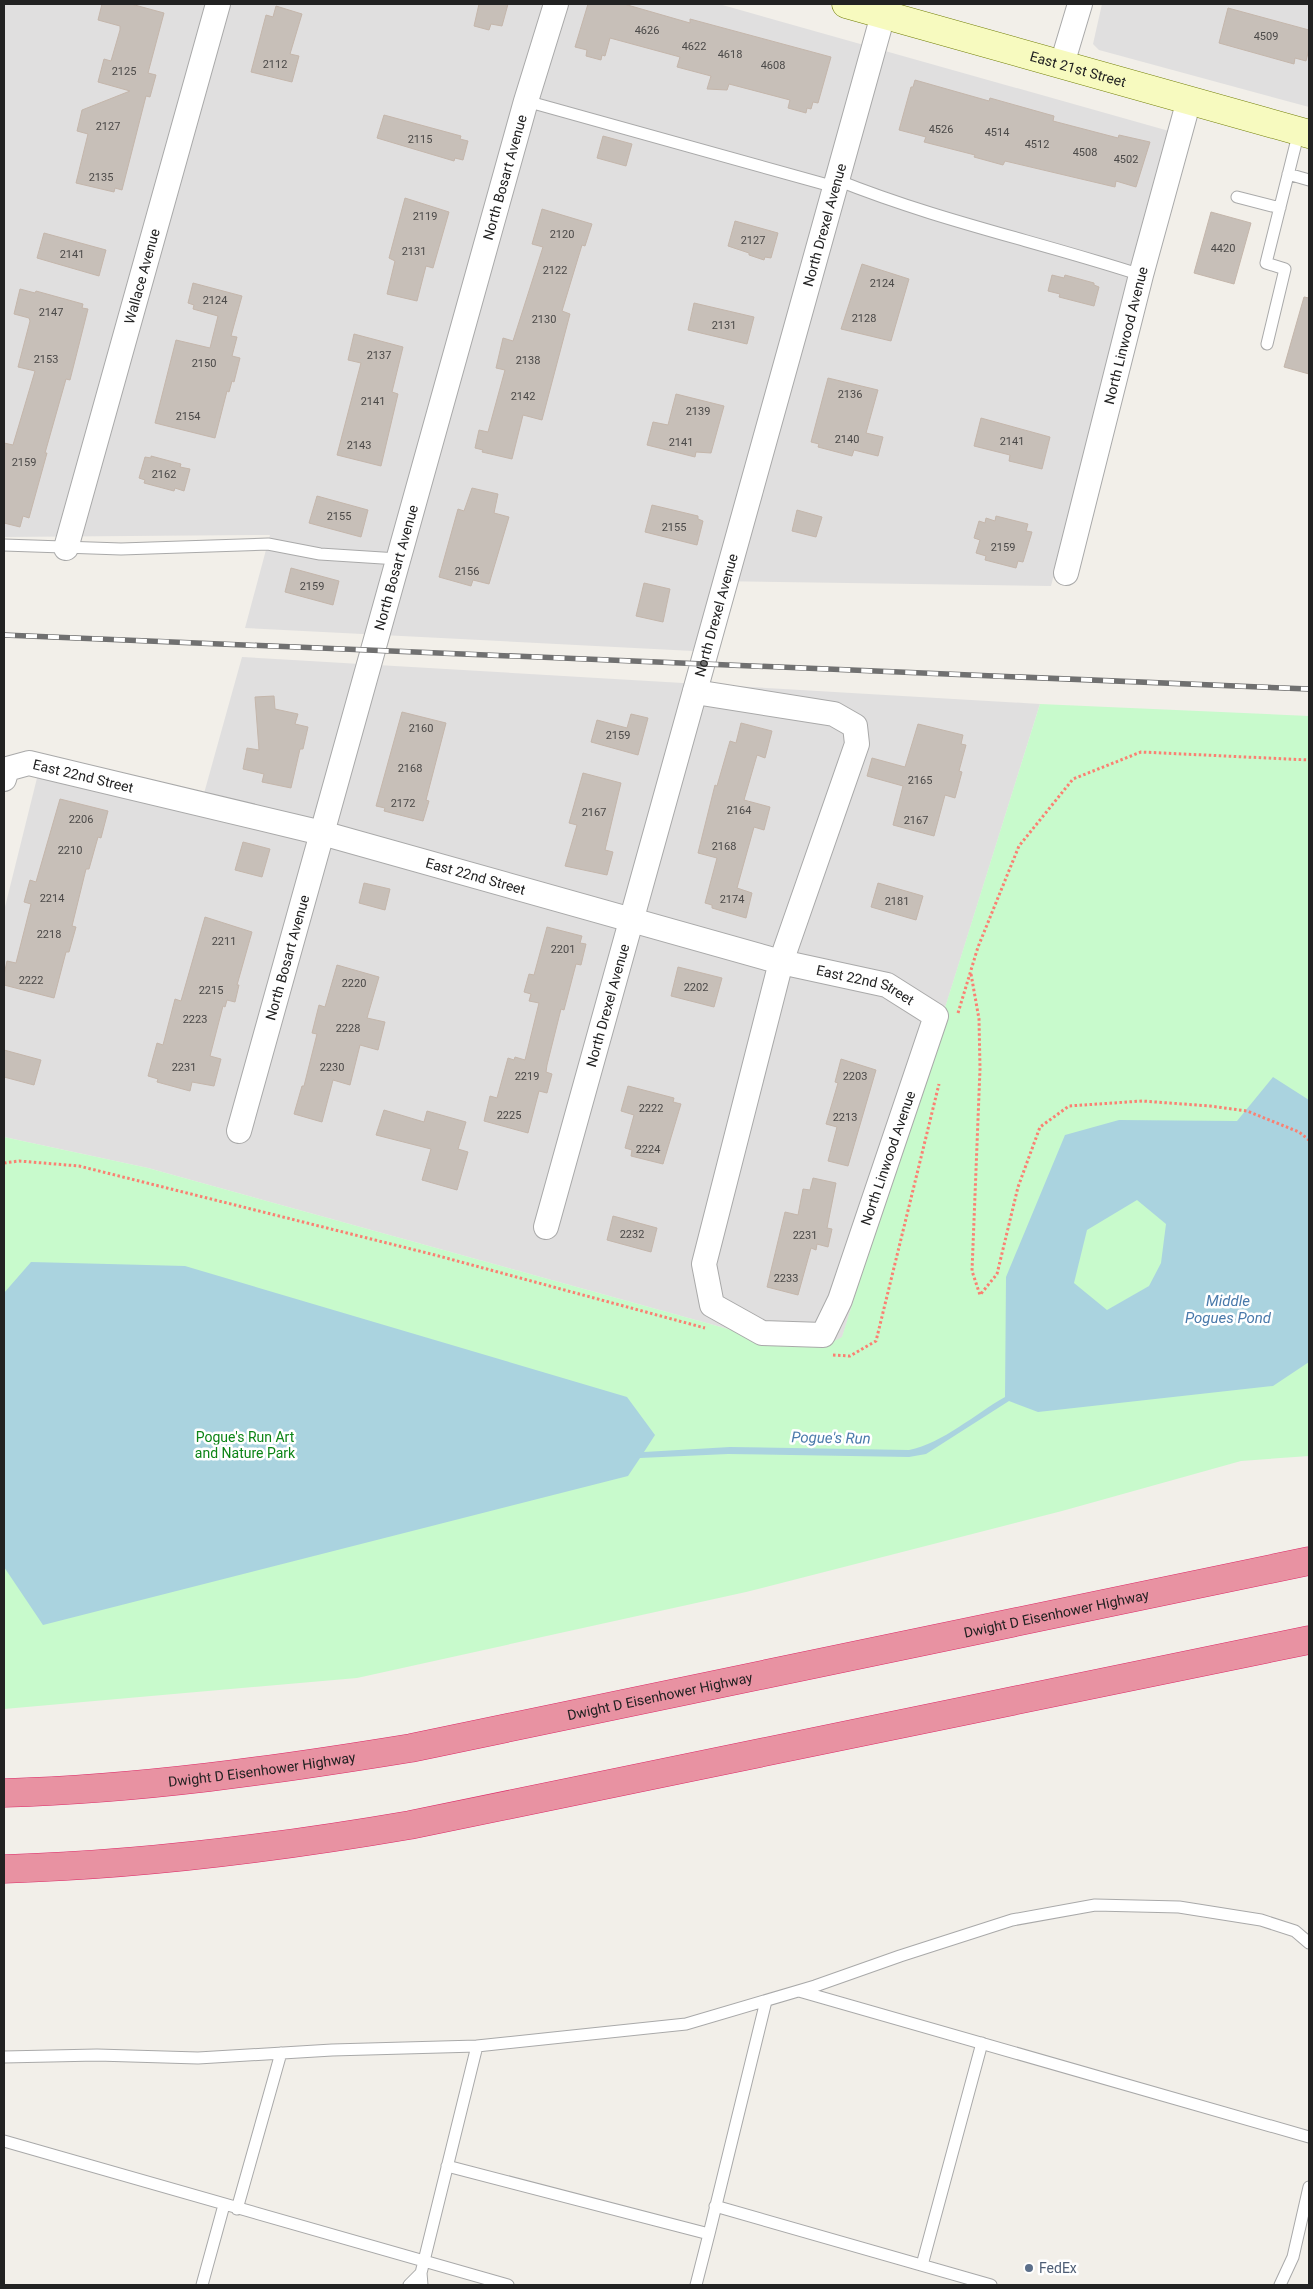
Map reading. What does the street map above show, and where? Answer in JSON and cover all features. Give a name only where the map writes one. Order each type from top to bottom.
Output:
[{"type":"highway","name":"Dwight D Eisenhower Highway","points":[[4,1794],[140,1784],[327,1763],[411,1748],[1309,1561]]},
{"type":"highway","points":[[4,1869],[97,1865],[189,1856],[284,1845],[410,1825],[1309,1640]]},
{"type":"highway","points":[[4,1777],[140,1784]]},
{"type":"main road","name":"East 21st Street","points":[[846,4],[884,9],[1062,64],[1304,133]]},
{"type":"street","name":"Wallace Avenue","points":[[66,548],[218,4]]},
{"type":"street","name":"North Bosart Avenue","points":[[239,1131],[526,101],[556,4]]},
{"type":"street","points":[[1062,64],[1080,4]]},
{"type":"street","name":"North Drexel Avenue","points":[[546,1227],[884,9]]},
{"type":"street","name":"North Linwood Avenue","points":[[1066,573],[1189,100]]},
{"type":"street","points":[[695,692],[834,714],[855,726],[857,744],[781,962]]},
{"type":"street","name":"East 22nd Street","points":[[5,774],[29,764],[322,833],[781,962],[887,985],[936,1016]]},
{"type":"street","name":"North Linwood Avenue","points":[[781,962],[704,1264],[712,1305],[762,1333],[822,1334],[840,1300],[936,1016]]},
{"type":"lane","points":[[526,101],[836,184],[982,229],[1079,255],[1142,275]]},
{"type":"lane","points":[[1267,344],[1285,269],[1266,263],[1288,174],[1304,133]]},
{"type":"lane","points":[[1288,174],[1309,180]]},
{"type":"lane","points":[[1238,197],[1280,208]]},
{"type":"lane","points":[[4,545],[121,549],[268,544],[320,554],[398,559]]},
{"type":"lane","points":[[4,2057],[97,2055],[198,2058],[477,2046],[686,2024],[798,1991],[1012,1920],[1094,1905],[1179,1907],[1260,1920],[1295,1931],[1309,1943]]},
{"type":"lane","points":[[798,1991],[1309,2136]]},
{"type":"lane","points":[[696,2285],[766,2000]]},
{"type":"lane","points":[[922,2265],[982,2044]]},
{"type":"lane","points":[[422,2285],[422,2268],[477,2046]]},
{"type":"lane","points":[[237,2209],[281,2053]]},
{"type":"lane","points":[[4,2141],[224,2205],[422,2268],[508,2285]]},
{"type":"lane","points":[[447,2166],[709,2234]]},
{"type":"lane","points":[[1280,2285],[1293,2257],[1309,2187]]},
{"type":"lane","points":[[202,2285],[224,2205]]},
{"type":"lane","points":[[715,2206],[991,2285]]},
{"type":"lane","points":[[408,2285],[422,2268]]},
{"type":"path","points":[[971,972],[978,1019],[980,1069],[972,1271],[980,1295],[997,1274],[1018,1187],[1040,1127],[1069,1106],[1142,1101],[1220,1107],[1247,1111],[1299,1132],[1309,1140]]},
{"type":"shaded area","points":[[4,4],[719,4],[1169,131],[1051,586],[713,581],[693,651],[245,628],[270,535],[4,537]]},
{"type":"shaded area","points":[[1102,4],[1309,4],[1309,107],[1099,50],[1093,44]]},
{"type":"shaded area","points":[[242,657],[1040,704],[842,1338],[830,1343],[746,1334],[148,1168],[4,1137],[4,911],[38,774],[198,815]]},
{"type":"green space","name":"Pogue's Run Art and Nature Park","points":[[1040,704],[1309,716],[1309,1456],[1241,1461],[1062,1511],[746,1592],[357,1678],[4,1709],[4,1137],[148,1168],[746,1334],[830,1343],[842,1337]]},
{"type":"water","name":"Middle Pogues Pond","points":[[1273,1077],[1309,1100],[1309,1362],[1273,1386],[1038,1412],[1009,1401],[926,1454],[909,1457],[728,1454],[640,1458],[628,1476],[43,1625],[4,1567],[4,1293],[31,1262],[185,1266],[627,1397],[655,1435],[644,1452],[730,1447],[909,1450],[946,1435],[1005,1397],[1006,1277],[1065,1135],[1119,1120],[1237,1121]],"holes":[[[1137,1200],[1166,1224],[1161,1263],[1149,1286],[1107,1310],[1074,1283],[1087,1230]]]},
{"type":"building","points":[[102,4],[131,4],[164,13],[148,73],[156,75],[150,97],[146,96],[122,190],[115,188],[114,192],[76,183],[88,134],[77,131],[82,110],[130,91],[98,82],[104,59],[111,61],[120,30],[120,26],[98,20]]},
{"type":"building","points":[[479,4],[508,4],[502,26],[491,24],[489,30],[474,26]]},
{"type":"building","points":[[588,4],[624,4],[690,23],[690,19],[831,57],[818,103],[813,102],[811,109],[807,108],[806,113],[788,108],[790,100],[729,84],[727,90],[707,89],[711,76],[677,67],[680,57],[610,38],[605,56],[602,55],[601,60],[586,56],[587,50],[575,47]]},
{"type":"building","points":[[276,6],[302,14],[290,54],[299,56],[292,82],[251,72],[266,15],[273,17]]},
{"type":"building","points":[[1228,8],[1309,30],[1309,49],[1306,61],[1295,58],[1294,64],[1219,43]]},
{"type":"building","points":[[915,80],[989,101],[990,98],[1054,116],[1053,121],[1118,138],[1119,135],[1150,142],[1136,187],[1116,181],[1115,187],[1005,161],[1003,165],[974,157],[975,155],[924,142],[926,137],[899,130],[911,87],[913,87]]},
{"type":"building","points":[[384,115],[461,136],[460,139],[468,141],[463,160],[455,158],[454,161],[377,138]]},
{"type":"building","points":[[603,136],[632,144],[626,166],[597,158]]},
{"type":"building","points":[[405,198],[449,212],[433,268],[426,266],[417,301],[387,294],[395,261],[389,258]]},
{"type":"building","points":[[542,209],[592,224],[585,246],[582,245],[562,311],[570,314],[542,420],[523,415],[512,459],[482,452],[483,450],[475,448],[479,430],[488,432],[505,370],[496,368],[503,338],[513,341],[543,247],[532,244]]},
{"type":"building","points":[[1211,212],[1251,223],[1234,284],[1194,273]]},
{"type":"building","points":[[735,221],[778,233],[771,258],[765,257],[764,260],[728,246]]},
{"type":"building","points":[[44,233],[106,250],[99,276],[37,258]]},
{"type":"building","points":[[862,264],[909,279],[891,341],[841,329]]},
{"type":"building","points":[[1052,275],[1064,278],[1065,275],[1094,283],[1094,285],[1099,287],[1094,306],[1059,297],[1060,294],[1048,291]]},
{"type":"building","points":[[193,283],[242,296],[231,336],[237,337],[232,356],[240,358],[234,382],[232,381],[229,392],[227,391],[215,438],[155,423],[176,340],[210,348],[218,316],[193,309],[194,305],[188,303]]},
{"type":"building","points":[[20,289],[35,293],[36,291],[83,304],[82,308],[88,309],[70,380],[66,379],[45,453],[47,453],[29,518],[23,516],[20,527],[4,523],[4,443],[13,445],[35,371],[18,367],[30,321],[29,318],[14,314]]},
{"type":"building","points":[[1304,297],[1309,298],[1309,374],[1284,367]]},
{"type":"building","points":[[694,303],[754,317],[747,344],[688,330]]},
{"type":"building","points":[[354,334],[403,347],[392,392],[398,394],[381,466],[337,455],[361,363],[348,360]]},
{"type":"building","points":[[828,378],[878,390],[866,433],[883,437],[878,456],[854,450],[852,456],[818,447],[819,444],[811,442]]},
{"type":"building","points":[[676,394],[724,406],[711,453],[696,452],[695,457],[647,445],[653,422],[668,425]]},
{"type":"building","points":[[981,418],[1050,437],[1042,469],[1009,461],[1010,455],[974,446]]},
{"type":"building","points":[[151,456],[181,464],[180,467],[190,469],[184,491],[175,488],[174,491],[144,483],[145,480],[139,478],[145,457],[151,458]]},
{"type":"building","points":[[472,488],[498,494],[494,513],[509,517],[489,584],[473,580],[471,586],[439,577],[458,509],[464,511]]},
{"type":"building","points":[[317,496],[368,510],[361,537],[309,523]]},
{"type":"building","points":[[652,505],[698,516],[698,519],[703,521],[697,545],[645,532]]},
{"type":"building","points":[[797,510],[822,517],[816,537],[792,531]]},
{"type":"building","points":[[996,516],[1028,524],[1026,531],[1032,532],[1023,562],[1018,561],[1016,568],[985,560],[986,556],[976,553],[980,540],[974,538],[979,521],[985,523],[986,518],[995,521]]},
{"type":"building","points":[[291,568],[339,581],[333,605],[285,592]]},
{"type":"building","points":[[644,583],[670,589],[663,622],[636,616]]},
{"type":"building","points":[[274,696],[275,709],[298,714],[295,724],[308,727],[303,749],[300,749],[291,788],[262,782],[264,774],[243,769],[247,748],[259,750],[255,697]]},
{"type":"building","points":[[402,712],[446,723],[426,800],[429,801],[423,821],[384,811],[385,808],[376,806]]},
{"type":"building","points":[[631,714],[648,718],[638,755],[591,742],[597,720],[627,728]]},
{"type":"building","points":[[741,723],[772,731],[765,758],[757,755],[744,800],[770,807],[764,830],[754,827],[737,888],[752,893],[746,918],[712,908],[712,905],[705,903],[717,858],[698,853],[715,785],[717,786],[730,741],[736,743]]},
{"type":"building","points":[[918,724],[963,735],[961,744],[966,745],[959,771],[962,772],[955,798],[945,795],[934,836],[893,825],[903,786],[867,776],[872,758],[905,767]]},
{"type":"building","points":[[583,773],[621,783],[605,850],[613,852],[607,875],[565,866],[577,825],[569,823]]},
{"type":"building","points":[[60,799],[108,811],[101,838],[98,837],[89,869],[86,869],[72,926],[76,927],[69,952],[66,952],[54,998],[4,985],[4,975],[7,961],[16,963],[31,904],[24,902],[30,880],[36,882]]},
{"type":"building","points":[[243,842],[270,849],[262,877],[235,870]]},
{"type":"building","points":[[364,883],[390,889],[385,910],[359,903]]},
{"type":"building","points":[[878,883],[923,896],[916,920],[871,907]]},
{"type":"building","points":[[205,917],[252,932],[237,985],[239,985],[235,1002],[227,1000],[225,1007],[223,1006],[210,1056],[221,1059],[214,1086],[192,1082],[190,1091],[157,1082],[158,1079],[148,1076],[157,1043],[163,1045],[175,999],[181,1001]]},
{"type":"building","points":[[547,927],[582,936],[580,943],[586,944],[581,965],[576,964],[564,1010],[561,1009],[547,1065],[546,1072],[552,1074],[547,1093],[539,1091],[528,1133],[484,1121],[490,1096],[497,1098],[508,1058],[514,1060],[515,1057],[525,1060],[539,1003],[529,1001],[531,994],[524,992],[529,974],[534,975]]},
{"type":"building","points":[[337,965],[379,977],[367,1018],[385,1022],[378,1050],[360,1045],[350,1085],[333,1080],[322,1122],[294,1114],[302,1086],[304,1086],[317,1034],[312,1033],[319,1005],[325,1007]]},
{"type":"building","points":[[678,967],[722,978],[714,1007],[671,996]]},
{"type":"building","points":[[4,1050],[41,1060],[34,1085],[4,1077]]},
{"type":"building","points":[[841,1059],[876,1070],[848,1166],[828,1161],[837,1127],[826,1124],[838,1083],[835,1082]]},
{"type":"building","points":[[628,1086],[674,1098],[673,1102],[681,1104],[663,1164],[631,1156],[632,1150],[625,1148],[634,1115],[621,1111]]},
{"type":"building","points":[[384,1110],[424,1122],[427,1111],[466,1122],[458,1149],[468,1152],[457,1190],[422,1180],[431,1149],[376,1135]]},
{"type":"building","points":[[813,1178],[836,1183],[827,1228],[832,1229],[828,1247],[817,1244],[816,1250],[811,1248],[798,1295],[767,1287],[785,1212],[798,1215],[803,1189],[810,1190]]},
{"type":"building","points":[[613,1216],[657,1228],[651,1252],[607,1240]]},
{"type":"railway","points":[[4,635],[1309,689]]},
{"type":"place","name":"FedEx","points":[[1029,2268]]},
{"type":"water label","name":"Pogue's Run","points":[[831,1438]]}]
